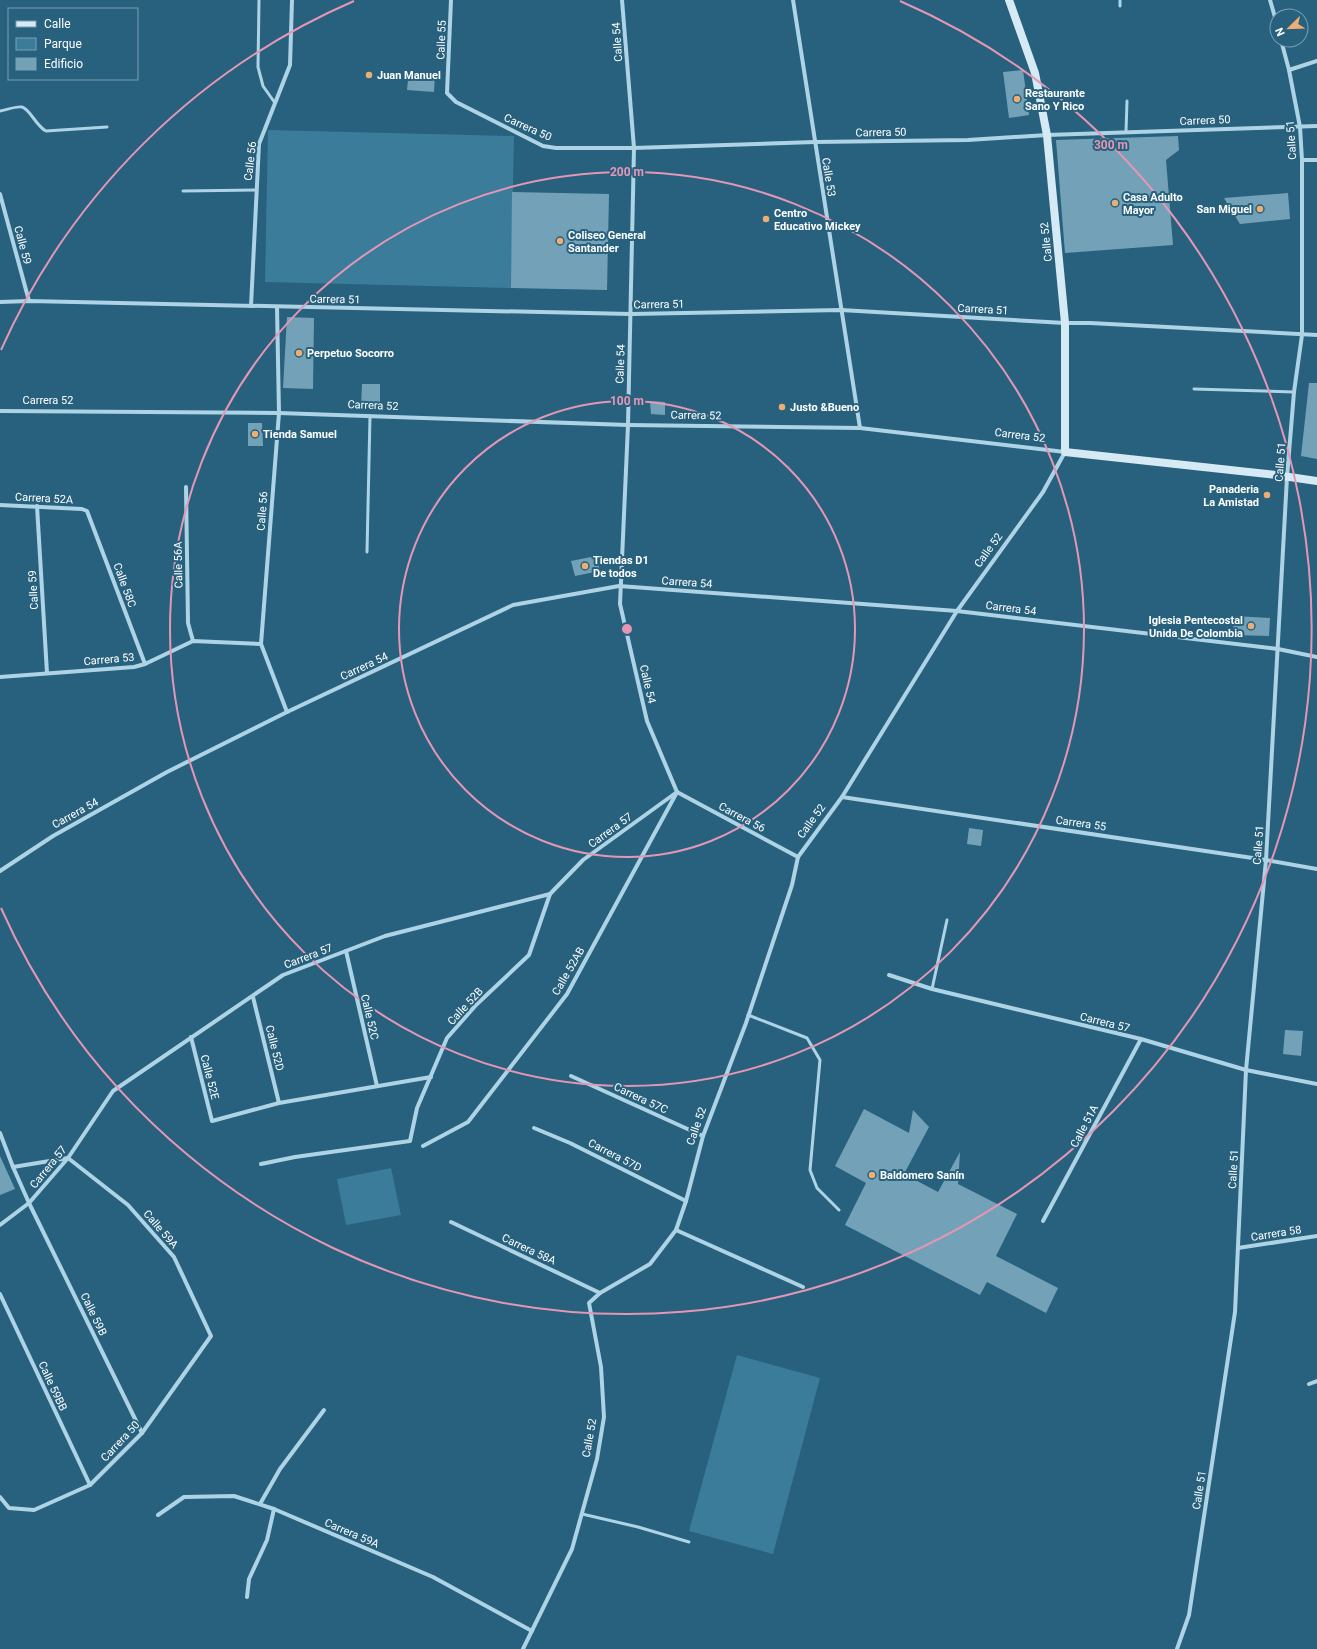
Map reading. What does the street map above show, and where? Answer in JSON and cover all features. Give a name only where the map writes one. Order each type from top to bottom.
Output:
[{"type":"street","name":"Calle 56","points":[[251,306],[259,144],[290,65],[292,0]]},
{"type":"street","name":"Calle 55","points":[[451,0],[447,93],[456,102]]},
{"type":"street","name":"Calle 54","points":[[622,0],[634,148],[628,425],[619,586],[620,604],[647,721],[677,792]]},
{"type":"street","name":"Calle 53","points":[[793,0],[860,428]]},
{"type":"street","name":"Calle 52","points":[[523,1649],[572,1549],[596,1460],[604,1418],[601,1367],[589,1304],[600,1293],[650,1264],[676,1230],[686,1201],[703,1136],[748,1015],[792,885],[798,857],[842,797],[957,611],[1043,492],[1065,452],[1065,323],[1047,135],[1035,73],[1009,0]]},
{"type":"street","name":"Calle 51","points":[[1177,1649],[1189,1615],[1234,1312],[1246,1070],[1266,860],[1287,477],[1294,392],[1302,335],[1302,160],[1300,127],[1283,48]]},
{"type":"street","points":[[1289,70],[1317,61]]},
{"type":"street","name":"Carrera 50","points":[[456,102],[543,146],[556,148],[634,148],[815,142],[968,140],[1047,135],[1317,126]]},
{"type":"street","points":[[1302,160],[1317,160]]},
{"type":"street","name":"Calle 59","points":[[0,194],[29,301]]},
{"type":"street","name":"Carrera 51","points":[[0,302],[29,301],[631,314],[841,310],[1065,323],[1317,335]]},
{"type":"street","name":"Calle 56","points":[[277,307],[279,413],[262,644],[287,712]]},
{"type":"street","name":"Carrera 52","points":[[0,411],[279,413],[628,425],[860,428],[1317,481]]},
{"type":"street","name":"Calle 56A","points":[[186,487],[188,623],[193,641]]},
{"type":"street","name":"Carrera 52A","points":[[0,505],[82,509],[87,511]]},
{"type":"street","name":"Calle 59","points":[[37,506],[47,673]]},
{"type":"street","name":"Calle 58C","points":[[87,511],[145,664]]},
{"type":"street","name":"Carrera 54","points":[[0,871],[53,836],[167,772],[287,712],[513,605],[619,586],[957,611],[1278,649],[1317,657]]},
{"type":"street","name":"Carrera 53","points":[[0,677],[134,667],[145,664],[193,641],[262,644]]},
{"type":"street","name":"Carrera 56","points":[[677,792],[798,857]]},
{"type":"street","name":"Carrera 57","points":[[0,1225],[29,1203],[68,1158],[113,1091],[191,1037],[253,997],[283,975],[385,936],[550,894],[583,860],[677,792]]},
{"type":"street","name":"Calle 52AB","points":[[423,1146],[468,1122],[567,994],[677,792]]},
{"type":"street","name":"Carrera 55","points":[[842,797],[1266,860],[1317,869]]},
{"type":"street","name":"Calle 52B","points":[[261,1164],[295,1157],[410,1141],[418,1108],[447,1038],[476,1005],[529,955],[550,894]]},
{"type":"street","name":"Calle 52C","points":[[346,951],[377,1086]]},
{"type":"street","name":"Carrera 57","points":[[889,975],[932,989],[1141,1039],[1246,1070],[1317,1084]]},
{"type":"street","name":"Calle 52D","points":[[253,997],[279,1103]]},
{"type":"street","name":"Calle 52E","points":[[191,1037],[212,1121],[279,1103]]},
{"type":"street","name":"Calle 51A","points":[[1043,1221],[1141,1039]]},
{"type":"street","name":"Carrera 57C","points":[[571,1076],[703,1136]]},
{"type":"street","points":[[279,1103],[431,1077]]},
{"type":"street","name":"Carrera 57D","points":[[534,1128],[570,1143],[686,1201]]},
{"type":"street","name":"Calle 59B","points":[[0,1133],[29,1203],[142,1433]]},
{"type":"street","points":[[13,1167],[68,1158]]},
{"type":"street","name":"Calle 59A","points":[[68,1158],[128,1205],[174,1256],[210,1336]]},
{"type":"street","name":"Carrera 58A","points":[[451,1222],[600,1293]]},
{"type":"street","points":[[676,1230],[803,1287]]},
{"type":"street","name":"Carrera 58","points":[[1238,1248],[1317,1236]]},
{"type":"street","name":"Calle 59BB","points":[[0,1294],[90,1485]]},
{"type":"street","name":"Carrera 50","points":[[0,1497],[9,1508],[34,1510],[90,1485],[142,1433],[210,1336]]},
{"type":"street","points":[[1309,1384],[1317,1381]]},
{"type":"street","points":[[260,1504],[280,1468],[324,1410]]},
{"type":"street","name":"Carrera 59A","points":[[158,1516],[184,1497],[234,1496],[274,1509],[433,1577],[532,1631]]},
{"type":"street","points":[[247,1597],[250,1579],[267,1540],[274,1509]]},
{"type":"lane","points":[[259,0],[258,67],[263,86],[275,103]]},
{"type":"lane","points":[[1120,0],[1120,6]]},
{"type":"lane","points":[[1126,132],[1127,101]]},
{"type":"lane","points":[[0,112],[21,107],[27,110],[40,127],[46,131],[107,127]]},
{"type":"lane","points":[[183,191],[256,190]]},
{"type":"lane","points":[[1194,388],[1294,392]]},
{"type":"lane","points":[[367,552],[370,416]]},
{"type":"lane","points":[[932,989],[947,920]]},
{"type":"lane","points":[[748,1015],[807,1038],[820,1060],[810,1170],[817,1188],[839,1210]]},
{"type":"lane","points":[[582,1514],[638,1527],[689,1542]]},
{"type":"green space","points":[[268,130],[514,136],[511,288],[265,282]]},
{"type":"green space","points":[[391,1168],[401,1215],[346,1225],[337,1179]]},
{"type":"green space","points":[[737,1355],[820,1378],[773,1554],[689,1531]]},
{"type":"building","points":[[1023,70],[1029,115],[1009,118],[1003,72]]},
{"type":"building","points":[[409,71],[435,73],[434,92],[407,90]]},
{"type":"building","name":"Casa Adulto Mayor","points":[[1178,136],[1179,150],[1166,160],[1173,245],[1065,253],[1056,140]]},
{"type":"building","name":"Coliseo General Santander","points":[[512,192],[609,194],[607,290],[511,288]]},
{"type":"building","name":"San Miguel","points":[[1288,193],[1290,219],[1240,224],[1224,198]]},
{"type":"building","name":"Perpetuo Socorro","points":[[287,317],[314,318],[313,389],[283,388]]},
{"type":"building","points":[[1309,383],[1317,383],[1317,459],[1301,456]]},
{"type":"building","points":[[362,384],[380,384],[380,406],[361,406]]},
{"type":"building","points":[[650,401],[665,402],[665,415],[651,414]]},
{"type":"building","name":"Tienda Samuel","points":[[248,423],[262,423],[263,446],[248,446]]},
{"type":"building","name":"Tiendas D1 De todos","points":[[596,556],[600,571],[575,576],[571,561]]},
{"type":"building","name":"Iglesia Pentecostal Unida De Colombia","points":[[1234,616],[1270,618],[1269,636],[1233,635]]},
{"type":"building","points":[[969,828],[983,830],[981,846],[967,844]]},
{"type":"building","points":[[1285,1030],[1303,1031],[1301,1056],[1283,1054]]},
{"type":"building","points":[[864,1109],[909,1133],[913,1110],[929,1127],[904,1174],[938,1192],[960,1152],[958,1184],[1017,1214],[996,1256],[1058,1288],[1046,1313],[987,1282],[980,1295],[845,1225],[866,1183],[835,1166]]},
{"type":"building","points":[[0,1156],[15,1189],[0,1195]]},
{"type":"place","name":"Juan Manuel","points":[[369,75]]},
{"type":"place","name":"Restaurante Sano Y Rico","points":[[1017,99]]},
{"type":"place","name":"Casa Adulto Mayor","points":[[1115,203]]},
{"type":"place","name":"San Miguel","points":[[1260,209]]},
{"type":"place","name":"Centro Educativo Mickey","points":[[766,219]]},
{"type":"place","name":"Coliseo General Santander","points":[[560,241]]},
{"type":"place","name":"Perpetuo Socorro","points":[[299,353]]},
{"type":"place","name":"Justo &Bueno","points":[[782,407]]},
{"type":"place","name":"Tienda Samuel","points":[[255,434]]},
{"type":"place","name":"Panaderia La Amistad","points":[[1267,495]]},
{"type":"place","name":"Tiendas D1 De todos","points":[[585,566]]},
{"type":"place","name":"Iglesia Pentecostal Unida De Colombia","points":[[1251,626]]},
{"type":"place","name":"Baldomero Sanín","points":[[872,1175]]}]
